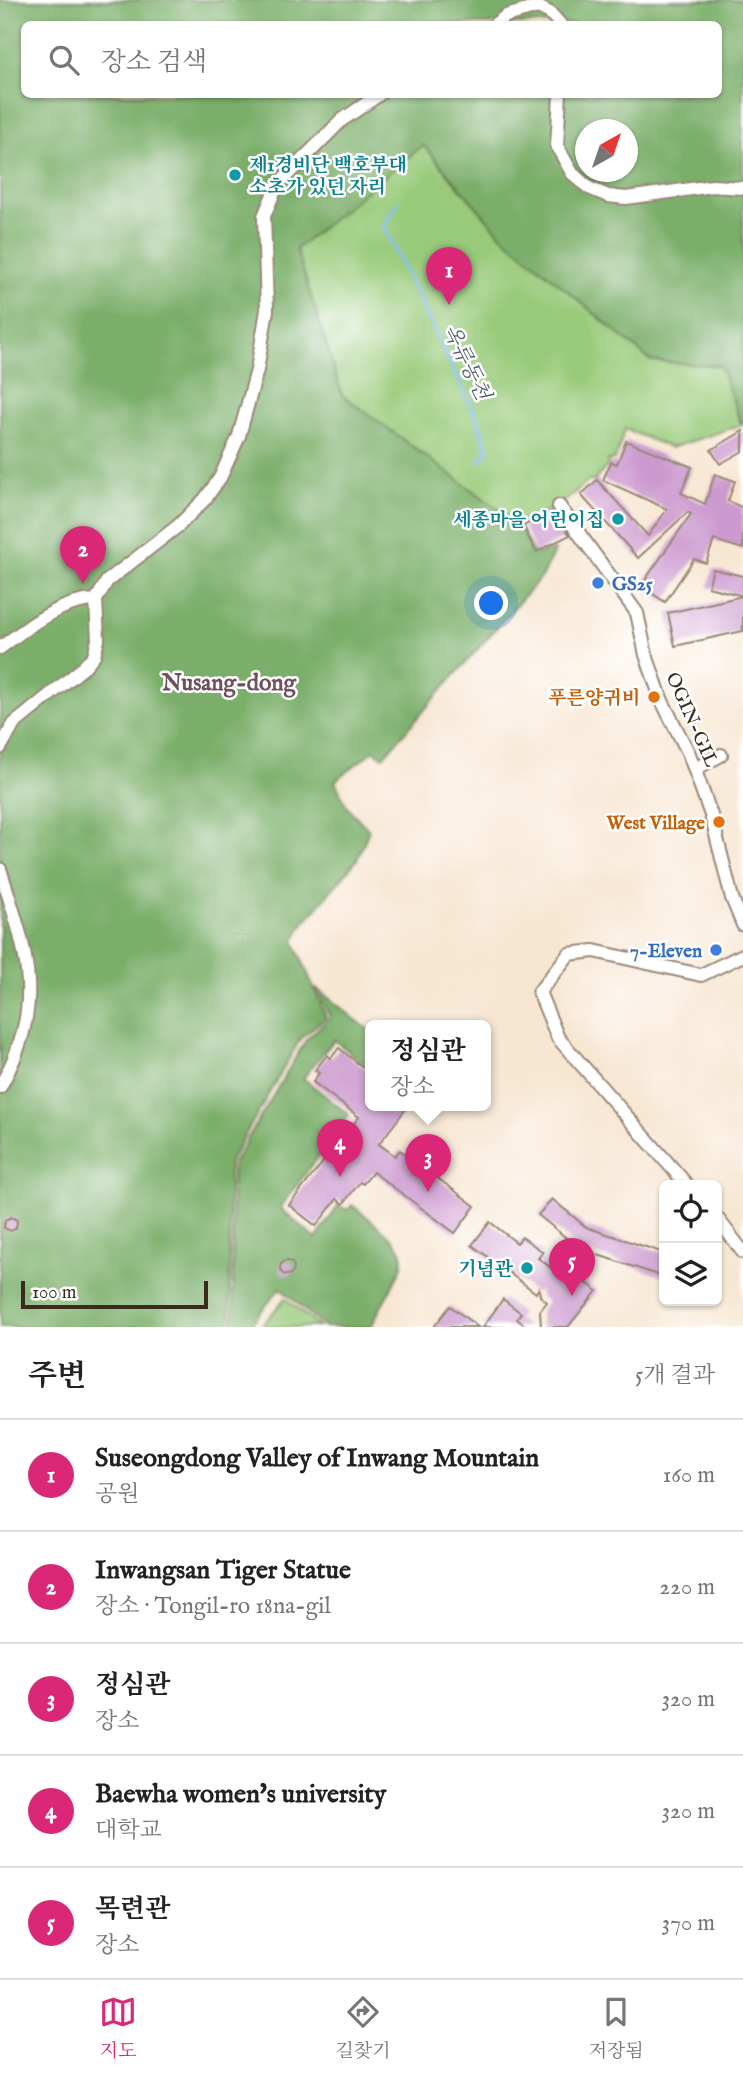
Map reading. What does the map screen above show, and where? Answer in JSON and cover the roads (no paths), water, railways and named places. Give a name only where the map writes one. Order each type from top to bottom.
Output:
[{"type":"street","points":[[499,21],[506,16],[538,7],[550,13],[557,21]]},
{"type":"street","points":[[0,748],[14,724],[50,692],[83,668],[93,655],[98,640],[96,600],[107,581],[178,526],[205,499],[220,478],[239,436],[257,370],[267,310],[264,216],[277,185],[342,120],[374,98]]},
{"type":"street","points":[[560,98],[557,146],[572,173],[589,188],[608,196],[626,198],[713,186],[743,188]]},
{"type":"street","name":"OGIN-GIL","points":[[559,506],[637,613],[646,655],[662,701],[695,769],[711,815],[732,898],[743,925]]},
{"type":"street","points":[[0,648],[30,624],[68,606],[96,600]]},
{"type":"street","points":[[695,769],[721,755]]},
{"type":"street","points":[[0,869],[25,951],[30,981],[19,1047],[0,1087]]},
{"type":"street","points":[[683,1180],[558,1038],[539,992],[569,954],[594,951],[701,975],[743,956]]},
{"type":"street","points":[[722,1225],[743,1252]]},
{"type":"waterway","name":"옥류동천","points":[[398,202],[384,227],[478,420],[488,452],[480,460]]},
{"type":"place","name":"제1경비단 백호부대 소초가 있던 자리","points":[[235,175]]},
{"type":"place","name":"Suseongdong Valley of Inwang Mountain","points":[[449,305]]},
{"type":"place","name":"세종마을 어린이집","points":[[618,519]]},
{"type":"place","name":"GS25","points":[[598,583]]},
{"type":"place","name":"Inwangsan Tiger Statue","points":[[83,584]]},
{"type":"place","name":"푸른양귀비","points":[[654,697]]},
{"type":"place","name":"West Village","points":[[719,822]]},
{"type":"place","name":"7-Eleven","points":[[716,950]]},
{"type":"place","name":"Baewha women's university","points":[[340,1177]]},
{"type":"place","name":"정심관","points":[[428,1192]]},
{"type":"place","name":"기념관","points":[[527,1268]]},
{"type":"place","name":"목련관","points":[[572,1296]]},
{"type":"district","name":"Nusang-dong","points":[[229,682]]}]
